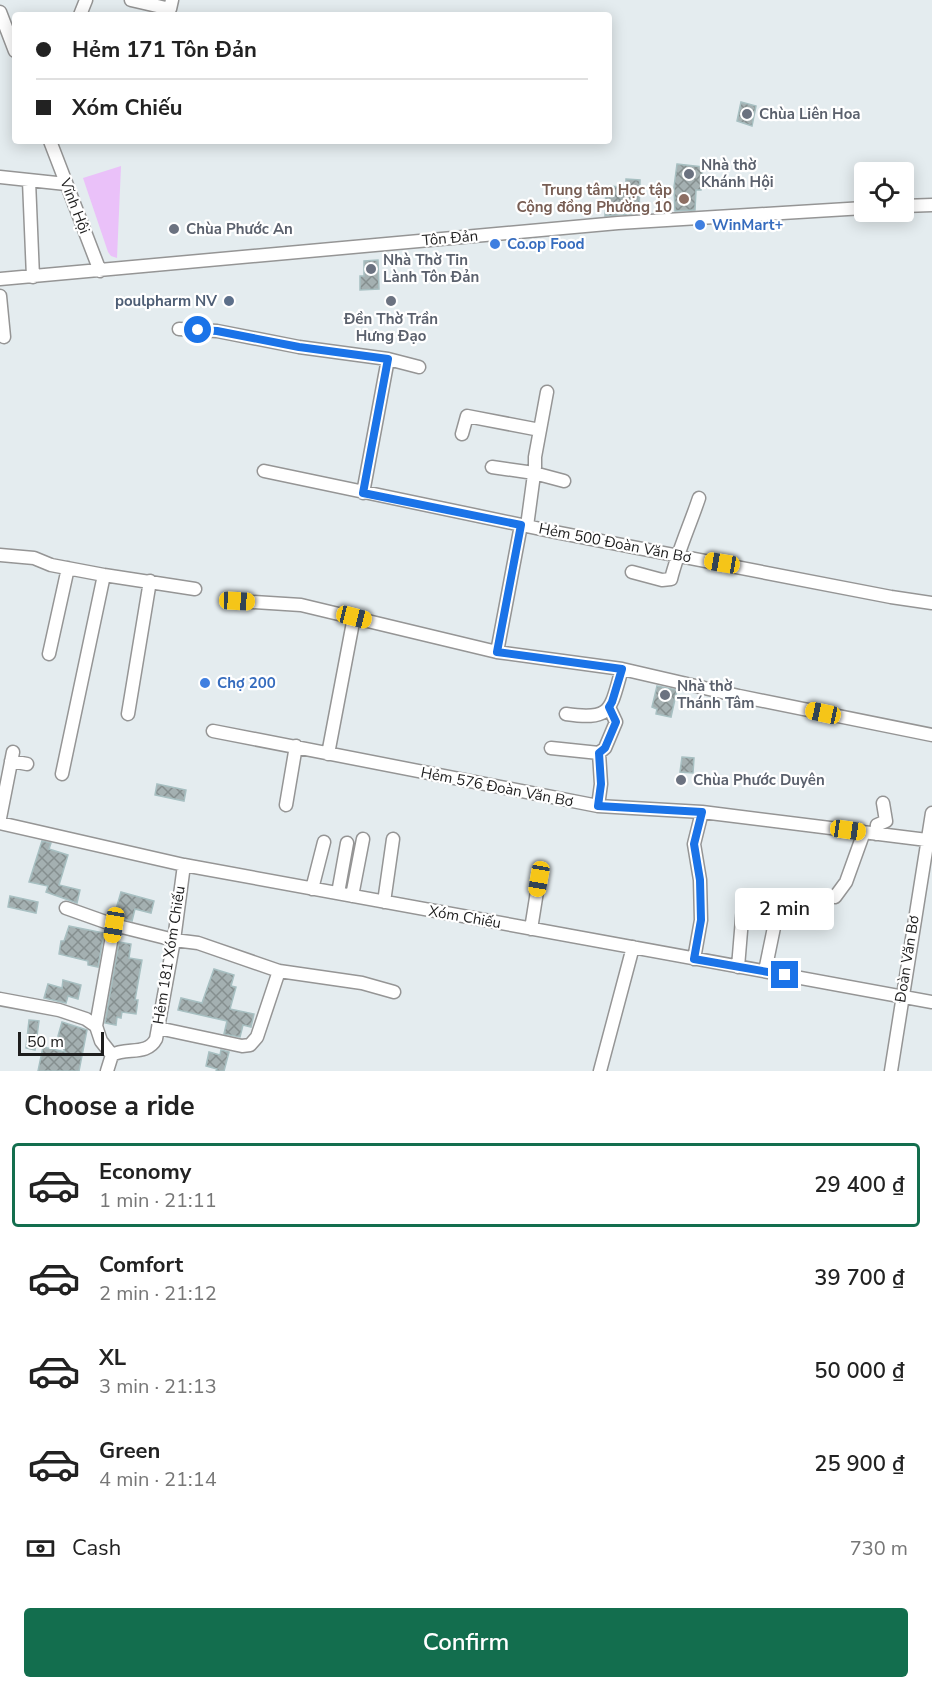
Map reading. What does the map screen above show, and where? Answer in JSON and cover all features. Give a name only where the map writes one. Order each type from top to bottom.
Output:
[{"type":"street","points":[[131,0],[171,5]]},
{"type":"street","points":[[0,12],[12,43]]},
{"type":"street","name":"Vĩnh Hội","points":[[51,144],[100,271]]},
{"type":"street","points":[[0,177],[66,184]]},
{"type":"street","points":[[29,181],[33,277]]},
{"type":"street","points":[[914,206],[932,205]]},
{"type":"street","name":"Tôn Đản","points":[[0,279],[618,223],[854,209]]},
{"type":"street","points":[[0,296],[4,338]]},
{"type":"street","points":[[179,329],[217,331],[310,349],[388,359],[419,367]]},
{"type":"street","points":[[363,493],[388,359]]},
{"type":"street","points":[[497,652],[534,473],[547,392]]},
{"type":"street","points":[[462,434],[467,416],[540,430]]},
{"type":"street","points":[[492,467],[534,473],[564,481]]},
{"type":"street","name":"Hẻm 500 Đoàn Văn Bơ","points":[[264,471],[524,525],[891,597],[932,603]]},
{"type":"street","points":[[632,572],[662,580],[671,579],[677,555],[699,498]]},
{"type":"street","points":[[0,555],[34,558],[51,565],[195,589]]},
{"type":"street","points":[[49,654],[68,568]]},
{"type":"street","points":[[62,774],[104,575]]},
{"type":"street","points":[[128,714],[150,581]]},
{"type":"street","points":[[237,601],[301,605],[497,652],[622,669],[739,696],[932,735]]},
{"type":"street","points":[[328,754],[354,617]]},
{"type":"street","points":[[566,714],[589,717],[604,713],[612,702],[622,669]]},
{"type":"street","points":[[551,748],[599,753],[605,748],[616,722],[609,707]]},
{"type":"street","name":"Hẻm 576 Đoàn Văn Bơ","points":[[213,730],[598,806],[702,812],[927,840]]},
{"type":"street","points":[[286,805],[296,746]]},
{"type":"street","points":[[598,806],[601,784],[599,753]]},
{"type":"street","points":[[0,818],[12,756],[27,764]]},
{"type":"street","points":[[835,897],[846,882],[870,833],[877,825],[886,821],[884,803]]},
{"type":"street","points":[[694,959],[701,920],[700,880],[694,844],[702,812]]},
{"type":"street","name":"Đoàn Văn Bơ","points":[[891,1071],[901,996],[932,813]]},
{"type":"street","name":"Xóm Chiếu","points":[[0,823],[184,865],[932,1002]]},
{"type":"street","points":[[352,896],[363,839]]},
{"type":"street","points":[[384,902],[393,839]]},
{"type":"street","points":[[312,889],[324,842]]},
{"type":"street","points":[[338,893],[347,843]]},
{"type":"street","name":"Hẻm 181 Xóm Chiếu","points":[[112,1055],[124,1051],[142,1050],[153,1044],[174,940],[184,865]]},
{"type":"street","points":[[531,928],[539,879]]},
{"type":"street","points":[[738,967],[743,907]]},
{"type":"street","points":[[66,908],[114,925],[174,940],[198,943],[279,970],[362,983],[394,992]]},
{"type":"street","points":[[765,972],[778,908]]},
{"type":"street","points":[[107,1071],[112,1055],[101,1041],[96,1026],[114,925]]},
{"type":"street","points":[[600,1071],[633,948]]},
{"type":"street","points":[[158,1028],[250,1046],[257,1037],[279,970]]},
{"type":"street","points":[[0,999],[59,1010],[86,1019],[96,1026]]},
{"type":"shaded area","points":[[121,166],[117,258],[108,252],[83,178]]},
{"type":"building","name":"Chùa Liên Hoa","points":[[741,102],[756,106],[752,126],[737,121]]},
{"type":"building","points":[[677,164],[703,167],[701,190],[696,190],[695,210],[675,211],[674,187]]},
{"type":"building","points":[[626,179],[640,180],[639,213],[605,216],[606,186],[626,187]]},
{"type":"building","name":"Nhà Thờ Tin Lành Tôn Đản","points":[[378,260],[379,289],[360,290],[360,276],[364,276],[364,261]]},
{"type":"building","name":"Nhà thờ Thánh Tâm","points":[[657,686],[677,690],[671,717],[656,714],[657,709],[652,707]]},
{"type":"building","points":[[682,757],[694,758],[693,773],[680,772]]},
{"type":"building","points":[[157,784],[186,790],[184,801],[155,795]]},
{"type":"building","points":[[42,841],[51,843],[49,849],[68,855],[59,885],[80,890],[77,903],[46,892],[48,886],[29,882]]},
{"type":"building","points":[[121,892],[154,901],[151,913],[135,909],[132,921],[114,916]]},
{"type":"building","points":[[10,896],[38,902],[36,913],[8,907]]},
{"type":"building","points":[[69,926],[104,933],[98,967],[88,965],[88,961],[59,954],[61,941],[64,941]]},
{"type":"building","points":[[119,942],[131,944],[129,958],[142,960],[135,1000],[138,1000],[136,1014],[122,1012],[121,1018],[117,1017],[116,1025],[105,1023]]},
{"type":"building","points":[[214,969],[234,975],[231,986],[236,987],[230,1009],[254,1014],[251,1027],[243,1025],[240,1037],[224,1034],[227,1021],[178,1010],[181,998],[202,1003]]},
{"type":"building","points":[[63,980],[81,985],[78,999],[68,996],[66,1003],[44,998],[48,984],[62,988]]},
{"type":"building","points":[[29,1020],[39,1021],[35,1050],[26,1048]]},
{"type":"building","points":[[62,1022],[87,1030],[79,1071],[38,1071],[43,1047],[65,1052],[58,1036]]},
{"type":"building","points":[[221,1050],[229,1052],[224,1071],[216,1071],[217,1069],[206,1066],[209,1052],[220,1055]]},
{"type":"place","name":"Chùa Liên Hoa","points":[[747,114]]},
{"type":"place","name":"Nhà thờ Khánh Hội","points":[[689,174]]},
{"type":"place","name":"Trung tâm Học tập Cộng đồng Phường 10","points":[[684,199]]},
{"type":"place","name":"WinMart+","points":[[700,225]]},
{"type":"place","name":"Chùa Phước An","points":[[174,229]]},
{"type":"place","name":"Co.op Food","points":[[495,244]]},
{"type":"place","name":"Nhà Thờ Tin Lành Tôn Đản","points":[[371,269]]},
{"type":"place","name":"poulpharm NV","points":[[229,301]]},
{"type":"place","name":"Đền Thờ Trần Hưng Đạo","points":[[391,301]]},
{"type":"place","name":"Chợ 200","points":[[205,683]]},
{"type":"place","name":"Nhà thờ Thánh Tâm","points":[[665,695]]},
{"type":"place","name":"Chùa Phước Duyên","points":[[681,780]]},
{"type":"route","points":[[198,330],[217,331],[344,355],[388,359],[363,493],[521,525],[514,572],[506,599],[497,652],[622,669],[609,707],[616,722],[605,748],[599,753],[601,784],[598,806],[702,812],[694,844],[700,880],[701,920],[694,959],[785,975]]}]
